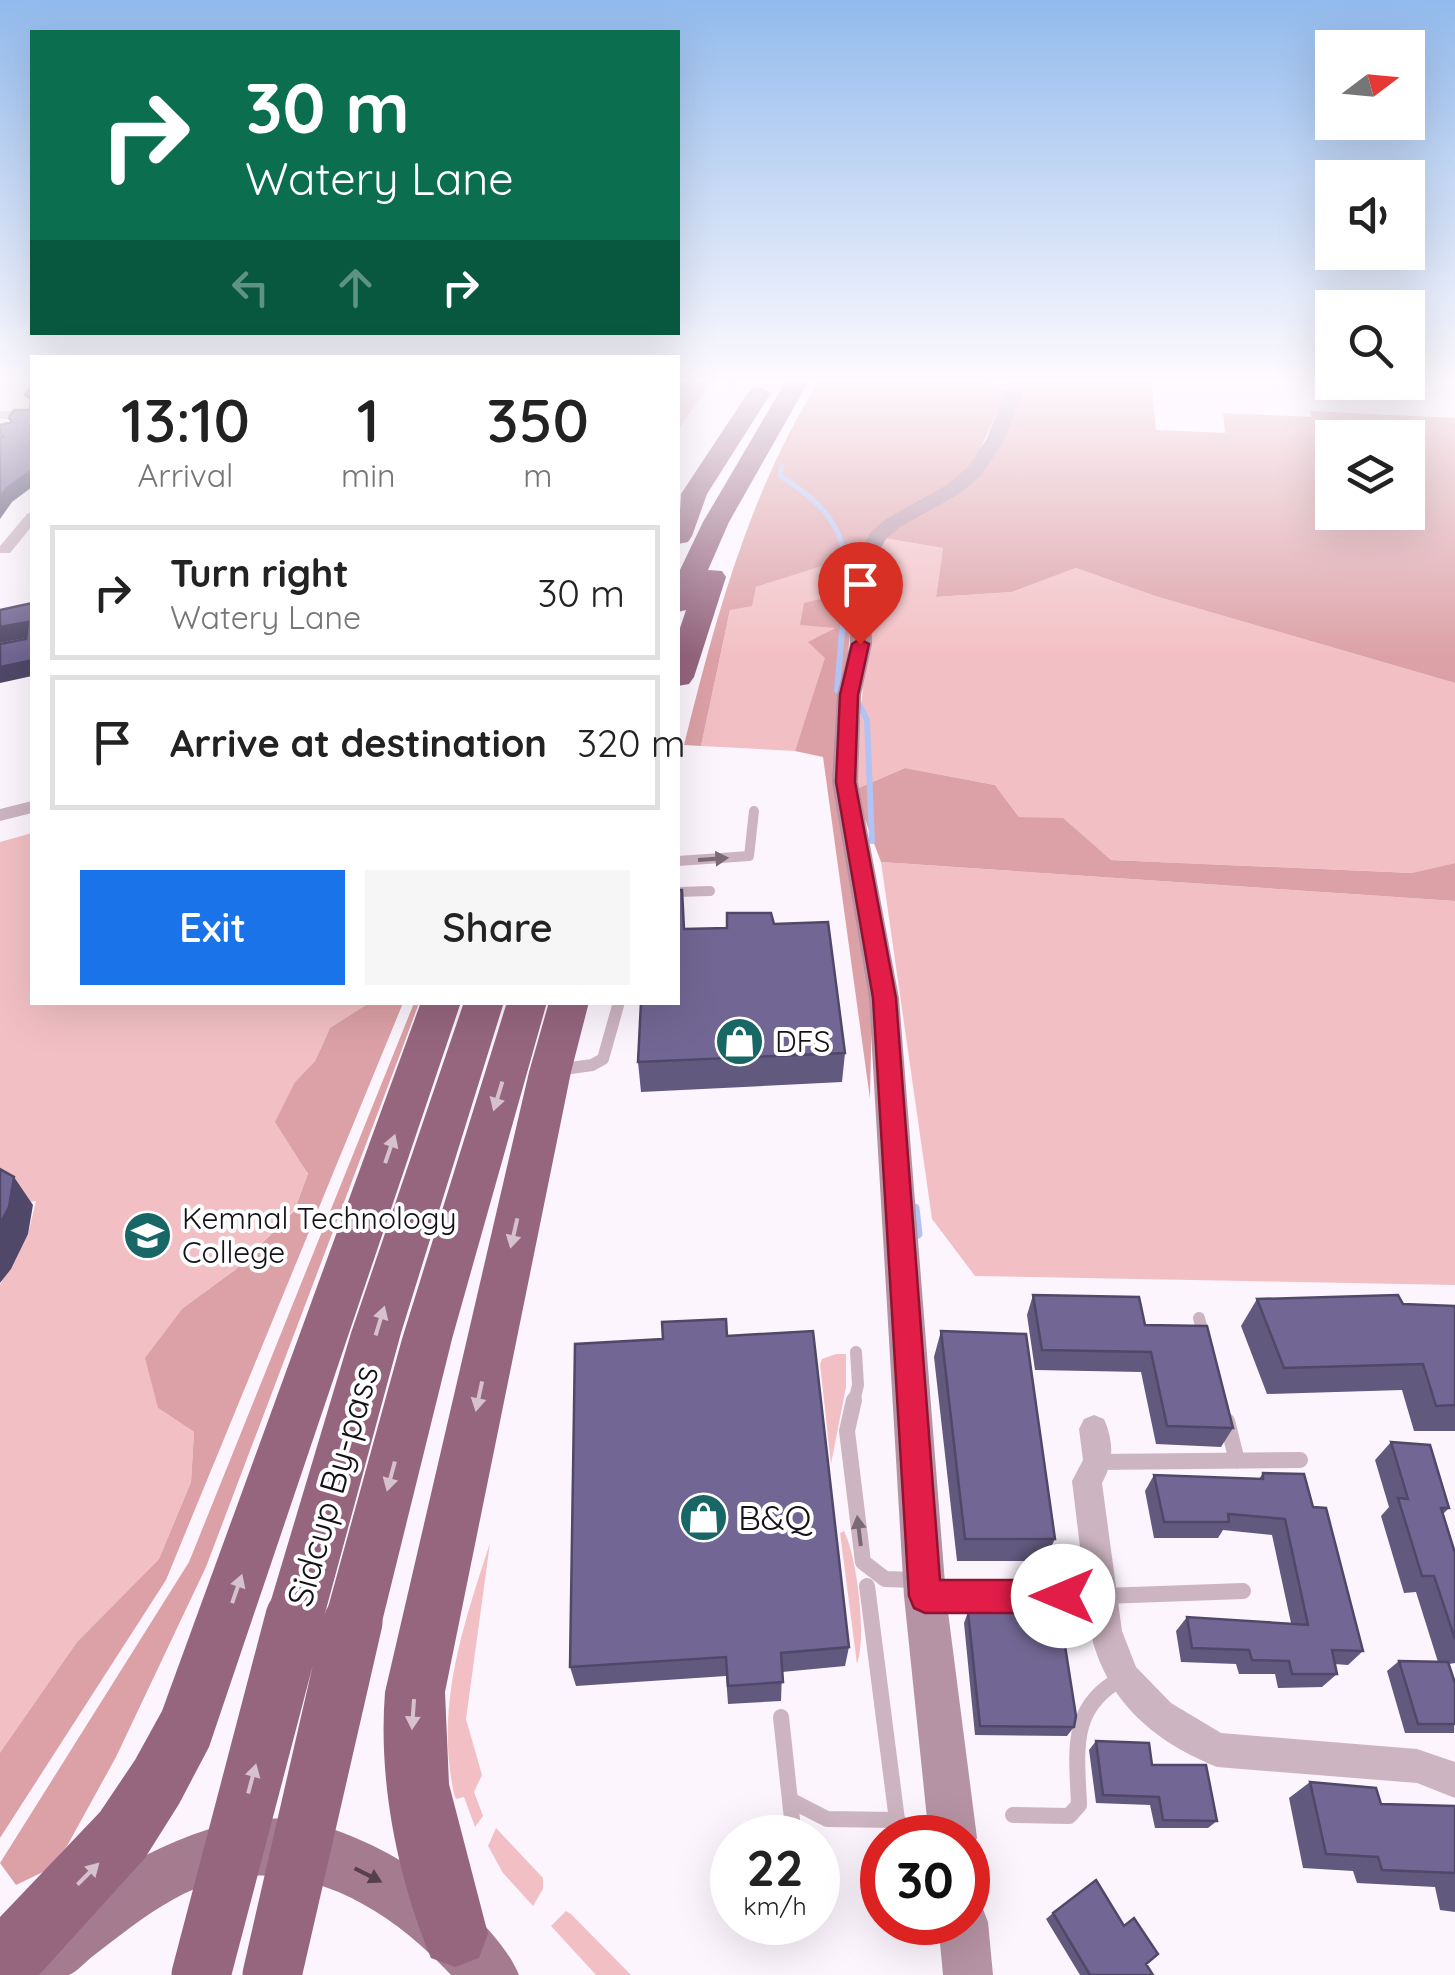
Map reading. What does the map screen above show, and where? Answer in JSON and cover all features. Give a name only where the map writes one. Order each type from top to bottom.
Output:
[{"type":"highway","points":[[686,505],[708,471]]},
{"type":"highway","points":[[680,599],[744,471]]},
{"type":"highway","points":[[680,671],[741,477]]},
{"type":"highway","points":[[0,1972],[51,1910],[123,1836],[155,1790],[187,1725],[440,1005]]},
{"type":"highway","name":"Sidcup By-pass","points":[[272,1975],[324,1619],[376,1333],[483,1005]]},
{"type":"highway","name":"Sidcup By-pass","points":[[201,1975],[324,1619],[427,1339],[526,1005]]},
{"type":"highway","points":[[472,1954],[422,1811],[411,1724],[550,1072],[569,1005]]},
{"type":"main road","points":[[22,1975],[142,1886],[201,1856],[247,1844],[277,1844],[340,1861],[380,1880],[472,1954]]},
{"type":"street","points":[[950,1815],[925,1588],[884,998],[845,782],[849,695],[860,644],[860,590],[867,555],[878,536],[893,523],[952,490],[975,471]]},
{"type":"street","points":[[2,550],[30,519]]},
{"type":"street","points":[[2,550],[30,550]]},
{"type":"street","points":[[0,815],[30,808]]},
{"type":"street","points":[[1096,1445],[1088,1481],[1106,1631],[1124,1678],[1158,1715],[1217,1750],[1417,1766],[1455,1780]]},
{"type":"street","points":[[925,1588],[1100,1596]]},
{"type":"street","points":[[965,1945],[968,1975]]},
{"type":"lane","points":[[680,861],[748,856],[754,810]]},
{"type":"lane","points":[[680,892],[710,892]]},
{"type":"lane","points":[[550,1072],[592,1065],[603,1059],[618,1005]]},
{"type":"lane","points":[[1199,1318],[1209,1354]]},
{"type":"lane","points":[[856,1352],[858,1385],[847,1431],[863,1562],[885,1579],[925,1588]]},
{"type":"lane","points":[[1223,1407],[1237,1461]]},
{"type":"lane","points":[[1096,1445],[1237,1461],[1300,1460]]},
{"type":"lane","points":[[866,1586],[896,1815]]},
{"type":"lane","points":[[1100,1596],[1243,1590]]},
{"type":"lane","points":[[1013,1815],[1069,1816],[1079,1805],[1079,1738],[1085,1706],[1102,1686],[1124,1678]]},
{"type":"lane","points":[[781,1717],[792,1815]]},
{"type":"lane","points":[[790,1800],[827,1820],[860,1820]]},
{"type":"shaded area","points":[[771,471],[965,471],[946,487],[886,522],[854,590],[836,782],[872,1001],[870,1099],[823,757],[795,751],[825,658],[808,642],[835,628],[800,625],[804,603],[841,594],[831,563],[756,587],[752,606],[730,610],[701,746],[684,745],[722,603]]},
{"type":"shaded area","points":[[970,471],[1315,471],[1315,530],[1425,530],[1425,471],[1455,471],[1455,683],[1155,596],[1076,568],[1012,592],[936,597],[943,548],[883,538],[898,525],[958,491]]},
{"type":"shaded area","points":[[883,538],[943,548],[936,597],[1012,592],[1076,568],[1155,596],[1455,683],[1455,863],[1413,873],[1111,860],[1063,819],[1019,817],[995,785],[905,768],[854,790],[870,605]]},
{"type":"shaded area","points":[[831,562],[842,594],[801,624],[837,627],[795,751],[701,746],[730,610],[756,587]]},
{"type":"shaded area","points":[[905,768],[995,785],[1019,817],[1063,818],[1111,860],[1412,873],[1455,863],[1455,901],[881,862],[854,790]]},
{"type":"shaded area","name":"Kemnal Technology College","points":[[30,834],[30,1005],[368,1005],[330,1028],[315,1061],[295,1082],[292,1144],[308,1175],[294,1210],[235,1270],[183,1308],[158,1408],[194,1432],[191,1482],[159,1559],[77,1642],[0,1754],[0,1285],[28,1234],[36,1201],[21,1203],[0,1185],[0,842]]},
{"type":"shaded area","points":[[881,862],[1455,901],[1455,1285],[975,1276],[932,1219]]},
{"type":"shaded area","points":[[366,1005],[402,1005],[166,1580],[0,1838],[0,1753],[77,1642],[159,1559],[191,1482],[194,1432],[158,1408],[145,1358],[183,1308],[235,1270],[294,1211],[308,1174],[275,1122],[295,1082],[315,1061],[330,1028]]},
{"type":"shaded area","points":[[413,1005],[418,1005],[206,1567],[116,1757],[67,1846],[47,1870],[16,1885],[0,1863],[189,1562]]},
{"type":"shaded area","points":[[846,1354],[846,1387],[831,1464],[820,1364],[822,1359]]},
{"type":"shaded area","points":[[844,1531],[859,1597],[861,1635],[857,1664],[840,1533]]},
{"type":"shaded area","points":[[490,1543],[466,1719],[482,1775],[474,1792],[483,1816],[475,1827],[464,1797],[456,1799],[454,1794],[448,1729],[462,1636]]},
{"type":"shaded area","points":[[496,1828],[543,1878],[543,1889],[533,1906],[503,1873],[488,1846]]},
{"type":"shaded area","points":[[566,1911],[631,1975],[596,1975],[551,1926]]},
{"type":"building","points":[[0,471],[30,471],[7,488],[0,497]]},
{"type":"building","points":[[30,603],[30,664],[29,661],[0,667],[0,644],[26,639],[28,622],[0,627],[0,610]]},
{"type":"building","name":"DFS","points":[[680,890],[684,929],[727,928],[727,913],[771,913],[774,924],[828,922],[845,1053],[638,1062],[641,1005],[680,1005]]},
{"type":"building","points":[[0,1169],[14,1177],[9,1207],[0,1224]]},
{"type":"building","points":[[1033,1295],[1139,1297],[1145,1325],[1207,1326],[1233,1428],[1167,1426],[1151,1352],[1042,1350]]},
{"type":"building","points":[[1398,1295],[1403,1304],[1455,1306],[1455,1405],[1436,1406],[1423,1364],[1284,1368],[1257,1299]]},
{"type":"building","name":"B&Q","points":[[726,1319],[727,1336],[813,1331],[849,1647],[781,1653],[783,1682],[728,1686],[726,1657],[570,1667],[575,1344],[663,1339],[662,1322]]},
{"type":"building","points":[[941,1331],[1026,1334],[1055,1539],[965,1539]]},
{"type":"building","points":[[1391,1442],[1430,1445],[1449,1508],[1441,1508],[1455,1553],[1455,1639],[1434,1576],[1422,1576],[1398,1498],[1408,1499]]},
{"type":"building","points":[[1263,1473],[1304,1474],[1313,1507],[1326,1508],[1363,1651],[1332,1650],[1337,1674],[1292,1674],[1289,1661],[1252,1660],[1249,1650],[1192,1648],[1187,1617],[1308,1625],[1285,1519],[1228,1514],[1229,1522],[1164,1522],[1154,1475],[1263,1479]]},
{"type":"building","points":[[968,1612],[1060,1614],[1076,1716],[1074,1727],[980,1726]]},
{"type":"building","points":[[1399,1661],[1448,1662],[1455,1683],[1455,1724],[1418,1724]]},
{"type":"building","points":[[1096,1741],[1149,1743],[1152,1765],[1206,1765],[1217,1821],[1163,1820],[1159,1797],[1103,1795]]},
{"type":"building","points":[[1310,1782],[1376,1788],[1381,1804],[1455,1806],[1455,1873],[1382,1870],[1378,1857],[1326,1854]]},
{"type":"building","points":[[1096,1880],[1124,1926],[1134,1918],[1158,1954],[1146,1964],[1153,1975],[1090,1975],[1053,1913]]},
{"type":"waterway","points":[[781,471],[780,476],[818,504],[835,527],[847,572]]},
{"type":"waterway","points":[[842,633],[846,579]]},
{"type":"waterway","points":[[837,690],[842,631]]},
{"type":"waterway","points":[[858,702],[867,720],[872,841]]},
{"type":"waterway","points":[[915,1208],[918,1234]]},
{"type":"place","name":"DFS","points":[[740,1042]]},
{"type":"place","name":"Kemnal Technology College","points":[[147,1236]]},
{"type":"place","name":"B&Q","points":[[703,1518]]},
{"type":"route","points":[[860,644],[849,695],[845,782],[884,998],[925,1596],[1063,1596]]}]
